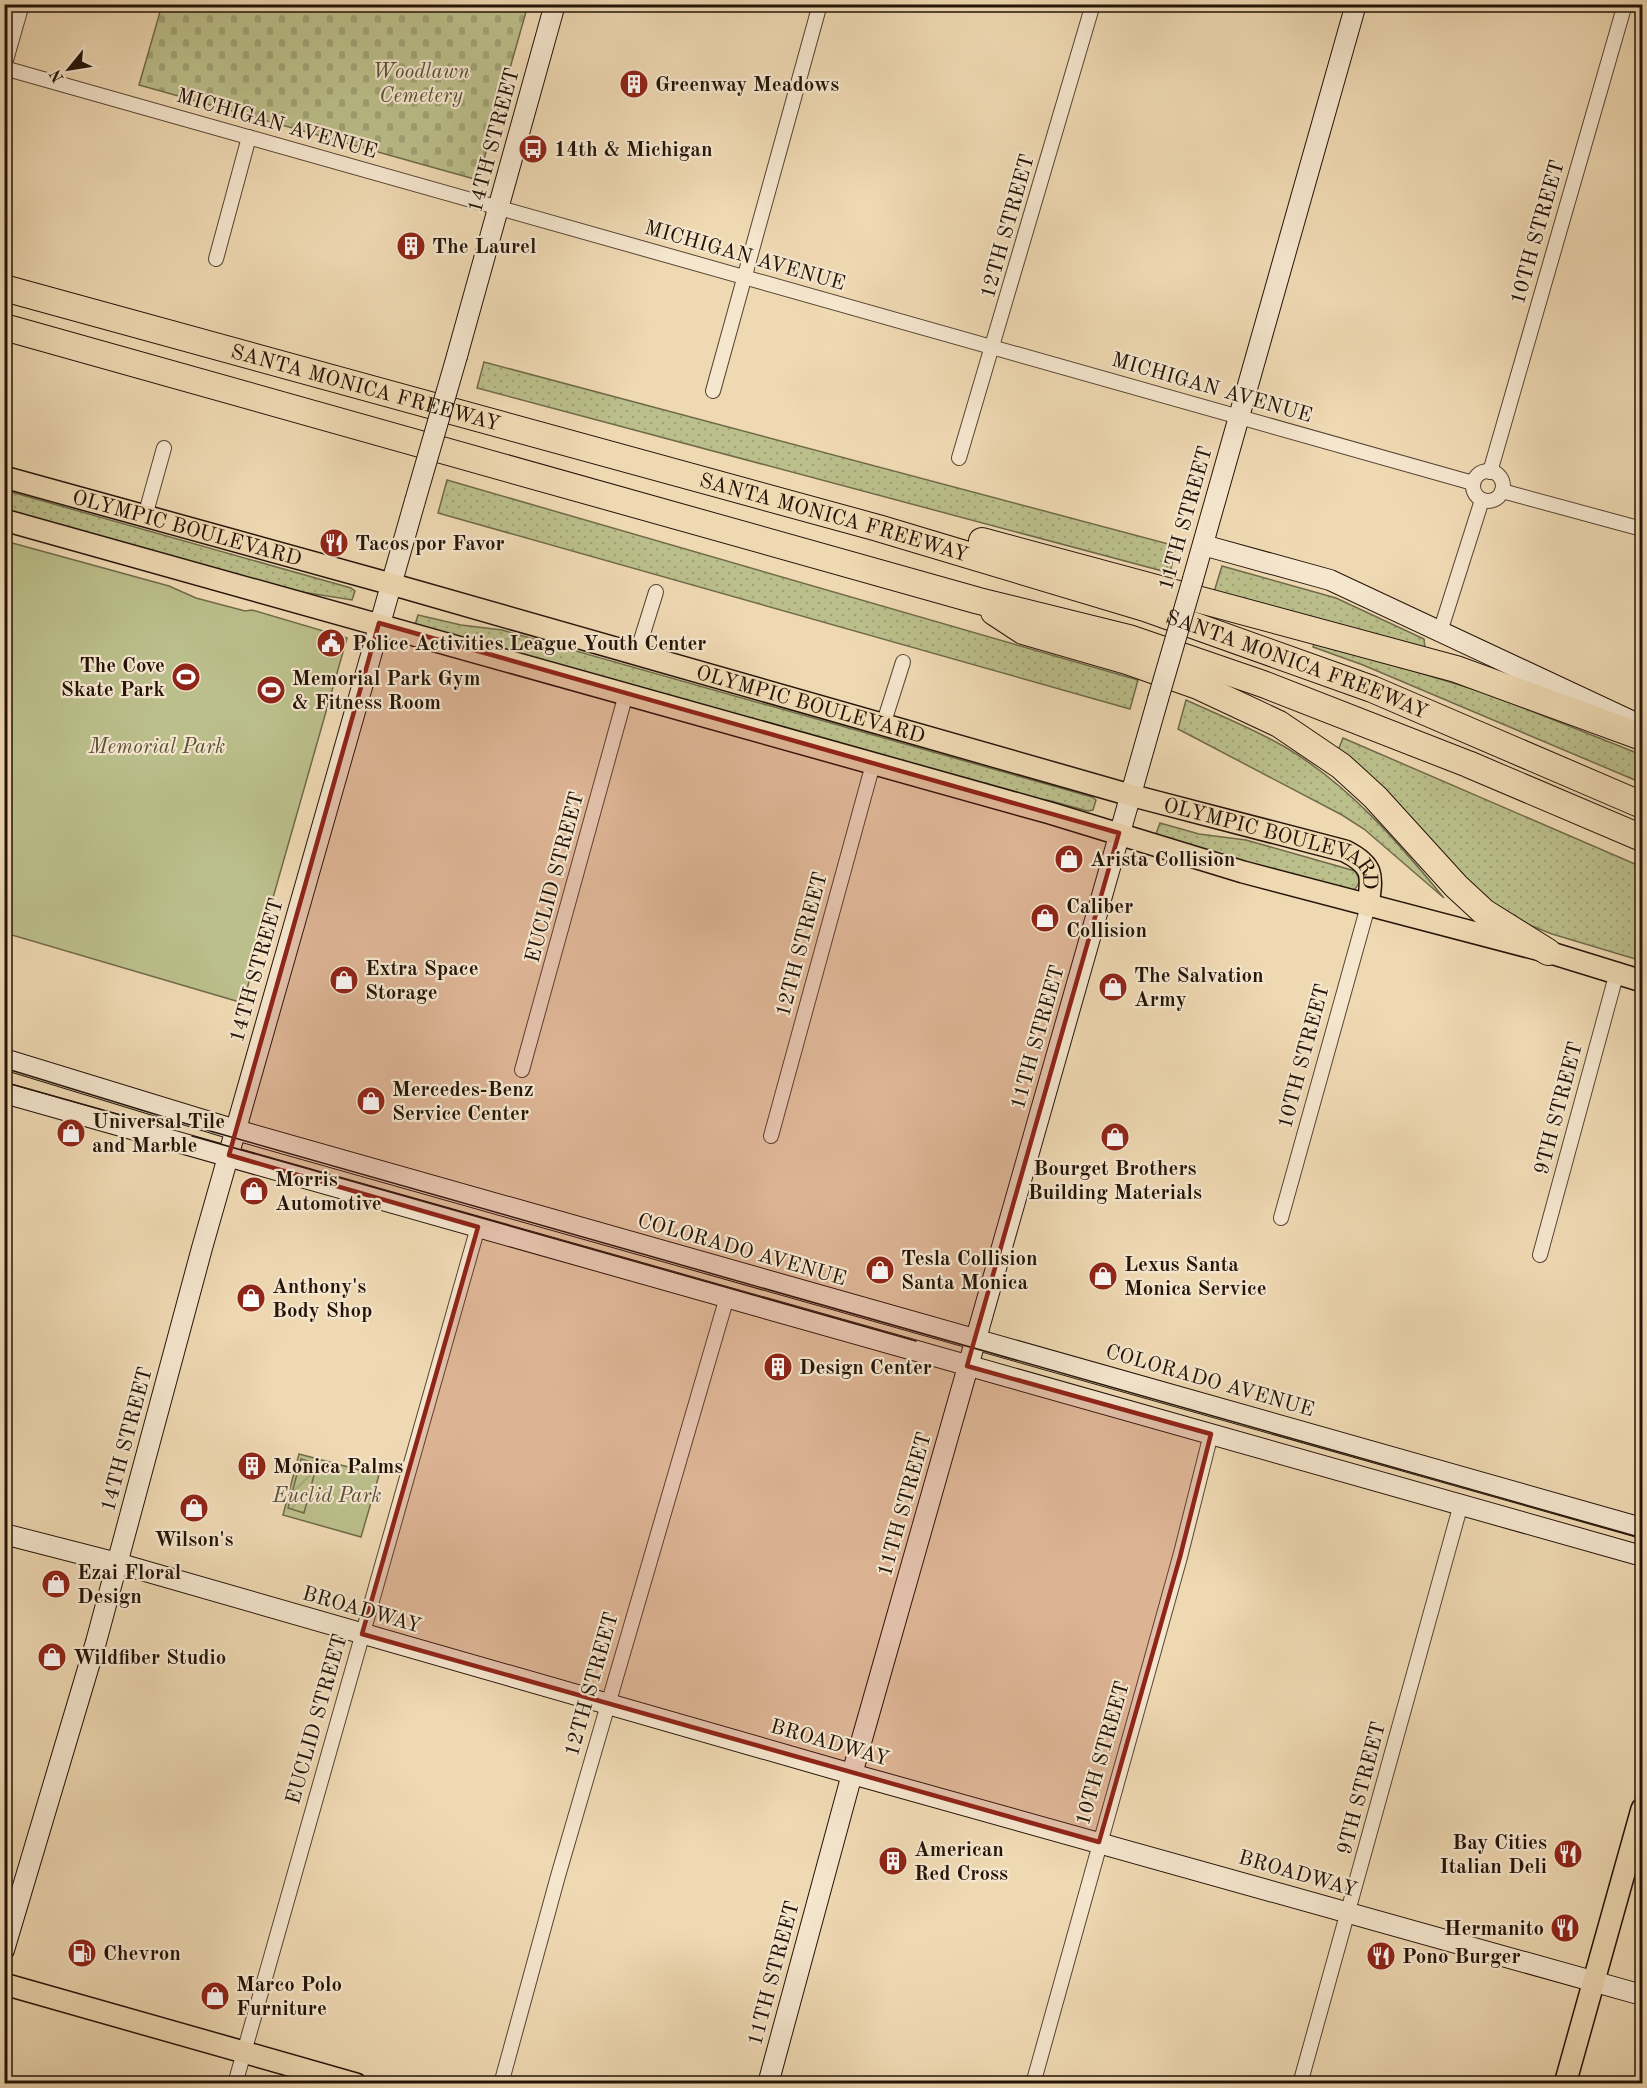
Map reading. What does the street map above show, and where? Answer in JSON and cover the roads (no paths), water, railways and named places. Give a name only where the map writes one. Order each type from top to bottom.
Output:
[{"type":"highway","name":"SANTA MONICA FREEWAY","points":[[4,288],[879,528],[1145,608],[1372,689],[1642,805]]},
{"type":"highway","name":"SANTA MONICA FREEWAY","points":[[4,327],[979,601],[1129,638],[1263,684],[1468,764],[1642,838]]},
{"type":"highway","points":[[879,528],[957,535],[1306,627],[1456,669],[1642,737]]},
{"type":"highway","points":[[979,601],[1023,631],[1127,661],[1198,686],[1279,724],[1341,766],[1375,797],[1455,886],[1484,912],[1548,952]]},
{"type":"main road","name":"OLYMPIC BOULEVARD","points":[[4,477],[391,584],[636,656],[1130,795],[1345,851],[1365,863],[1370,872],[1368,906]]},
{"type":"main road","name":"OLYMPIC BOULEVARD","points":[[4,520],[379,623],[1368,906],[1548,952],[1642,981]]},
{"type":"main road","points":[[1565,2084],[1642,1809]]},
{"type":"main road","points":[[4,1984],[356,2084]]},
{"type":"street","points":[[4,67],[22,4]]},
{"type":"street","name":"14TH STREET","points":[[4,1950],[93,1653],[236,1130],[379,623],[500,208],[555,4]]},
{"type":"street","points":[[713,391],[820,4]]},
{"type":"street","name":"12TH STREET","points":[[959,458],[1093,4]]},
{"type":"street","name":"11TH STREET","points":[[768,2084],[852,1774],[1356,4]]},
{"type":"street","name":"10TH STREET","points":[[1490,472],[1625,4]]},
{"type":"street","name":"MICHIGAN AVENUE","points":[[4,67],[1473,483]]},
{"type":"street","points":[[216,259],[249,137]]},
{"type":"street","points":[[145,516],[164,448]]},
{"type":"street","points":[[1490,472],[1499,477],[1502,491],[1493,500],[1482,500],[1474,491],[1473,483],[1479,474],[1490,472]]},
{"type":"street","points":[[1502,491],[1642,529]]},
{"type":"street","points":[[1440,632],[1482,500]]},
{"type":"street","points":[[1203,545],[1330,580],[1642,726]]},
{"type":"street","points":[[636,656],[656,592]]},
{"type":"street","points":[[883,725],[903,662]]},
{"type":"street","name":"EUCLID STREET","points":[[522,1070],[626,694]]},
{"type":"street","name":"12TH STREET","points":[[771,1136],[873,764]]},
{"type":"street","name":"10TH STREET","points":[[1281,1218],[1368,906]]},
{"type":"street","name":"9TH STREET","points":[[1540,1255],[1617,972]]},
{"type":"street","name":"COLORADO AVENUE","points":[[4,1059],[236,1130],[1642,1528]]},
{"type":"street","points":[[4,1093],[1642,1556]]},
{"type":"street","name":"EUCLID STREET","points":[[235,2084],[478,1227]]},
{"type":"street","name":"12TH STREET","points":[[501,2084],[608,1703],[727,1297]]},
{"type":"street","name":"10TH STREET","points":[[1033,2084],[1180,1557],[1211,1434]]},
{"type":"street","name":"9TH STREET","points":[[1300,2084],[1461,1504]]},
{"type":"street","name":"BROADWAY","points":[[4,1534],[117,1563],[852,1774],[1642,1995]]},
{"type":"tram line","points":[[4,1068],[210,1131],[1642,1538]]},
{"type":"tram line","points":[[4,1082],[149,1123]]},
{"type":"tram line","points":[[192,1136],[916,1341]]},
{"type":"place","name":"Greenway Meadows","points":[[634,84]]},
{"type":"place","name":"14th & Michigan","points":[[533,149]]},
{"type":"place","name":"The Laurel","points":[[411,246]]},
{"type":"place","name":"Tacos por Favor","points":[[334,543]]},
{"type":"place","name":"Police Activities League Youth Center","points":[[331,643]]},
{"type":"place","name":"The Cove Skate Park","points":[[186,677]]},
{"type":"place","name":"Memorial Park Gym & Fitness Room","points":[[271,690]]},
{"type":"place","name":"Arista Collision","points":[[1069,859]]},
{"type":"place","name":"Caliber Collision","points":[[1045,918]]},
{"type":"place","name":"Extra Space Storage","points":[[344,980]]},
{"type":"place","name":"The Salvation Army","points":[[1113,987]]},
{"type":"place","name":"Mercedes-Benz Service Center","points":[[371,1101]]},
{"type":"place","name":"Universal Tile and Marble","points":[[71,1133]]},
{"type":"place","name":"Bourget Brothers Building Materials","points":[[1115,1137]]},
{"type":"place","name":"Morris Automotive","points":[[254,1191]]},
{"type":"place","name":"Tesla Collision Santa Monica","points":[[880,1270]]},
{"type":"place","name":"Lexus Santa Monica Service","points":[[1103,1276]]},
{"type":"place","name":"Anthony's Body Shop","points":[[251,1298]]},
{"type":"place","name":"Design Center","points":[[778,1367]]},
{"type":"place","name":"Monica Palms","points":[[252,1466]]},
{"type":"place","name":"Wilson's","points":[[194,1508]]},
{"type":"place","name":"Ezai Floral Design","points":[[56,1584]]},
{"type":"place","name":"Wildfiber Studio","points":[[52,1657]]},
{"type":"place","name":"Bay Cities Italian Deli","points":[[1568,1854]]},
{"type":"place","name":"American Red Cross","points":[[893,1861]]},
{"type":"place","name":"Hermanito","points":[[1565,1928]]},
{"type":"place","name":"Chevron","points":[[82,1953]]},
{"type":"place","name":"Pono Burger","points":[[1381,1956]]},
{"type":"place","name":"Marco Polo Furniture","points":[[215,1996]]},
{"type":"park label","name":"Woodlawn Cemetery","points":[[421,83]]},
{"type":"park label","name":"Memorial Park","points":[[157,746]]},
{"type":"park label","name":"Euclid Park","points":[[327,1495]]}]
